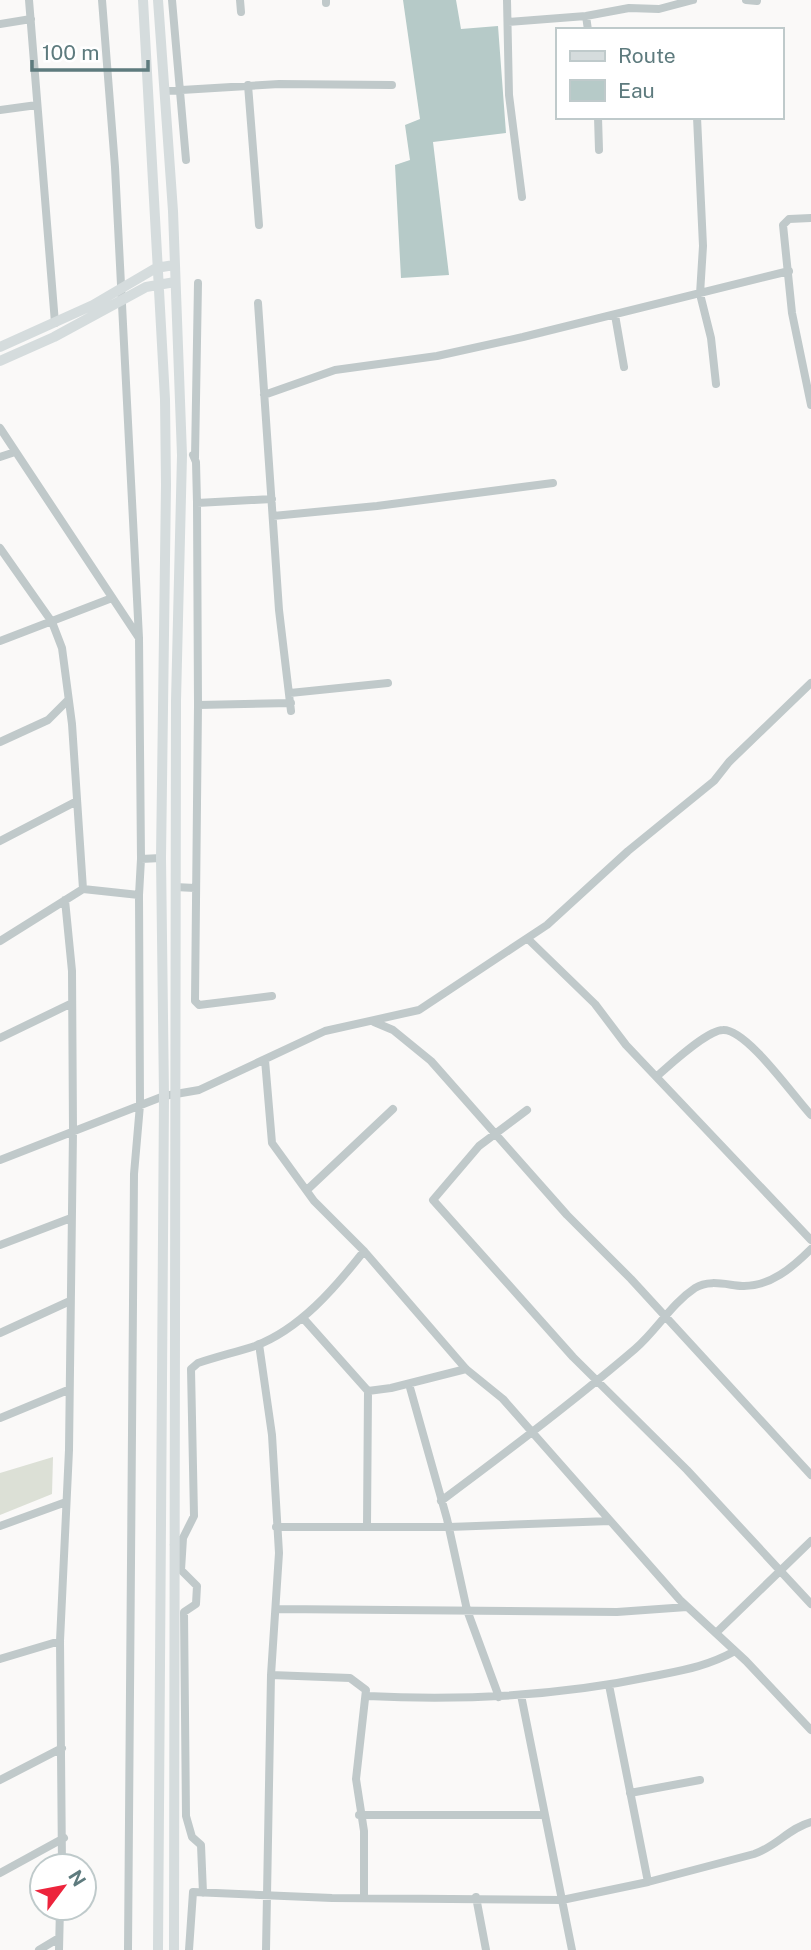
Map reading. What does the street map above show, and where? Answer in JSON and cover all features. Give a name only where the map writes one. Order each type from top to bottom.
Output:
[{"type":"main road","points":[[144,0],[166,473],[161,858],[164,1096],[158,1950]]},
{"type":"main road","points":[[158,0],[182,454],[175,887],[179,1542],[174,1950]]},
{"type":"main road","points":[[143,277],[156,249]]},
{"type":"main road","points":[[174,265],[156,268],[123,295],[3,360],[0,347],[123,295],[158,283],[175,282]]},
{"type":"main road","points":[[139,291],[160,307]]},
{"type":"street","points":[[29,0],[55,323]]},
{"type":"street","points":[[102,0],[123,295],[139,638],[140,1105],[134,1174],[128,1950]]},
{"type":"street","points":[[172,0],[186,160]]},
{"type":"street","points":[[240,0],[241,12]]},
{"type":"street","points":[[507,0],[509,95],[522,197]]},
{"type":"street","points":[[508,22],[586,16],[629,8],[659,9],[690,0]]},
{"type":"street","points":[[746,0],[757,1]]},
{"type":"street","points":[[586,16],[588,28]]},
{"type":"street","points":[[0,24],[31,19]]},
{"type":"street","points":[[164,91],[248,85],[392,85]]},
{"type":"street","points":[[248,85],[259,225]]},
{"type":"street","points":[[0,110],[37,105]]},
{"type":"street","points":[[598,119],[599,150]]},
{"type":"street","points":[[697,119],[703,246],[700,294],[711,338],[716,384]]},
{"type":"street","points":[[811,218],[789,219],[783,225],[799,352],[811,405]]},
{"type":"street","points":[[264,395],[335,370],[437,356],[789,271]]},
{"type":"street","points":[[198,283],[195,458],[198,705],[196,1004],[272,996]]},
{"type":"street","points":[[198,705],[291,707],[279,610],[258,303]]},
{"type":"street","points":[[615,315],[624,367]]},
{"type":"street","points":[[0,428],[139,638]]},
{"type":"street","points":[[0,457],[15,452]]},
{"type":"street","points":[[182,454],[195,458]]},
{"type":"street","points":[[273,516],[377,506],[553,483]]},
{"type":"street","points":[[197,503],[272,499]]},
{"type":"street","points":[[0,549],[52,622],[62,648],[83,889]]},
{"type":"street","points":[[0,641],[112,597]]},
{"type":"street","points":[[290,693],[388,683]]},
{"type":"street","points":[[0,1160],[164,1096],[199,1090],[324,1031],[344,1025],[404,1016],[427,1006],[528,939],[628,851],[715,781],[729,762],[811,683]]},
{"type":"street","points":[[0,742],[48,720],[68,700]]},
{"type":"street","points":[[0,841],[77,801]]},
{"type":"street","points":[[141,859],[161,858]]},
{"type":"street","points":[[175,887],[195,888]]},
{"type":"street","points":[[0,942],[83,889],[139,895]]},
{"type":"street","points":[[63,1852],[60,1641],[73,1131],[70,1004],[72,971],[65,900]]},
{"type":"street","points":[[528,939],[595,1004],[626,1045],[811,1240]]},
{"type":"street","points":[[0,1038],[70,1004]]},
{"type":"street","points":[[374,1022],[393,1030],[431,1061],[664,1318],[811,1475]]},
{"type":"street","points":[[657,1076],[716,1031],[732,1031],[747,1042],[811,1115]]},
{"type":"street","points":[[265,1060],[272,1143],[280,1158],[308,1189],[314,1201],[364,1251],[466,1369],[503,1399],[687,1607],[717,1632],[811,1730]]},
{"type":"street","points":[[308,1189],[393,1108]]},
{"type":"street","points":[[527,1110],[495,1133],[464,1162],[433,1200],[596,1381],[632,1412],[811,1604]]},
{"type":"street","points":[[0,1245],[71,1218]]},
{"type":"street","points":[[441,1501],[531,1433],[652,1335],[664,1318],[697,1286],[709,1283],[744,1286],[761,1283],[777,1277],[811,1249]]},
{"type":"street","points":[[203,1893],[201,1845],[192,1837],[186,1816],[184,1612],[196,1604],[197,1586],[181,1570],[179,1542],[194,1516],[191,1369],[198,1363],[259,1344],[303,1318],[364,1251]]},
{"type":"street","points":[[0,1333],[70,1301]]},
{"type":"street","points":[[303,1318],[368,1391],[367,1527]]},
{"type":"street","points":[[259,1344],[272,1434],[276,1527],[276,1609],[271,1675],[271,1837],[266,1950]]},
{"type":"street","points":[[368,1391],[409,1384],[466,1369]]},
{"type":"street","points":[[409,1384],[449,1527],[467,1610],[499,1697]]},
{"type":"street","points":[[0,1418],[68,1390]]},
{"type":"street","points":[[0,1526],[65,1502]]},
{"type":"street","points":[[276,1527],[449,1527],[610,1521]]},
{"type":"street","points":[[717,1632],[811,1541]]},
{"type":"street","points":[[276,1609],[617,1612],[687,1607]]},
{"type":"street","points":[[0,1659],[60,1641]]},
{"type":"street","points":[[367,1696],[499,1697],[609,1685],[709,1665],[734,1651]]},
{"type":"street","points":[[271,1675],[350,1678],[361,1684],[367,1696],[356,1779],[359,1815],[364,1831],[364,1897]]},
{"type":"street","points":[[609,1685],[648,1882]]},
{"type":"street","points":[[522,1695],[572,1950]]},
{"type":"street","points":[[0,1780],[62,1748]]},
{"type":"street","points":[[629,1793],[700,1780]]},
{"type":"street","points":[[359,1815],[544,1815]]},
{"type":"street","points":[[189,1950],[193,1892],[562,1900],[648,1882],[766,1851],[788,1833],[811,1822]]},
{"type":"street","points":[[0,1873],[64,1838]]},
{"type":"street","points":[[477,1897],[486,1950]]},
{"type":"street","points":[[59,1950],[60,1922]]},
{"type":"street","points":[[38,1950],[59,1938]]},
{"type":"shaded area","points":[[53,1457],[52,1494],[0,1515],[0,1473]]},
{"type":"water","points":[[403,0],[456,0],[461,29],[498,26],[506,133],[433,142],[449,275],[401,278],[395,165],[410,160],[405,125],[420,119]]}]
